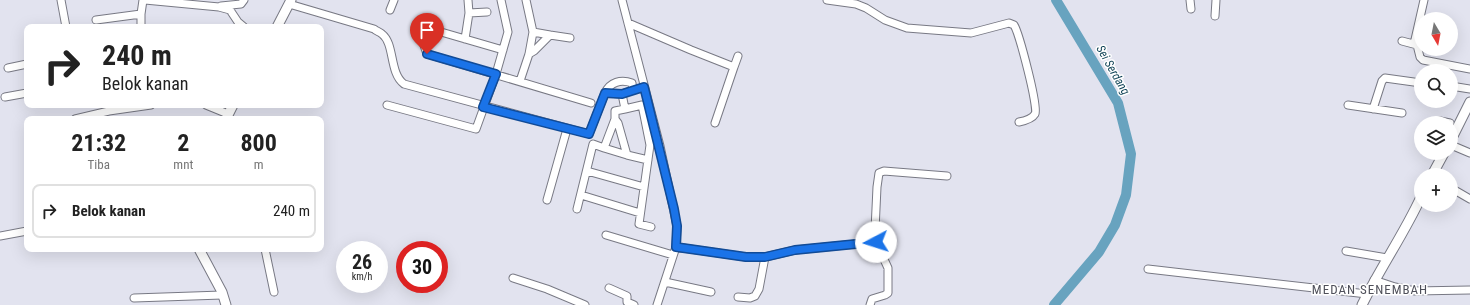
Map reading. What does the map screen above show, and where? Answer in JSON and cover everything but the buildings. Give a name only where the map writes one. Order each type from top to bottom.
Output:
[{"type":"main road","points":[[278,24],[290,2]]},
{"type":"main road","points":[[1458,121],[1467,115],[1470,102]]},
{"type":"main road","points":[[1362,305],[1374,280],[1414,212]]},
{"type":"main road","points":[[200,252],[226,305]]},
{"type":"street","points":[[61,0],[65,24]]},
{"type":"street","points":[[141,24],[141,14],[144,0],[219,7],[230,10],[240,24]]},
{"type":"street","points":[[219,7],[241,4],[244,0]]},
{"type":"street","points":[[390,10],[394,0]]},
{"type":"street","points":[[465,39],[469,13],[468,0]]},
{"type":"street","points":[[387,105],[476,129],[496,74],[508,32],[501,0]]},
{"type":"street","points":[[520,81],[530,54],[533,32],[526,0]]},
{"type":"street","points":[[622,0],[677,226],[674,255],[657,305]]},
{"type":"street","points":[[827,0],[856,4],[866,8],[894,25],[907,28],[971,33],[1009,24],[1014,25],[1033,92],[1036,110],[1032,118],[1019,122]]},
{"type":"street","points":[[1190,0],[1191,9]]},
{"type":"street","points":[[1215,16],[1216,0]]},
{"type":"street","points":[[1421,12],[1424,0]]},
{"type":"street","points":[[290,2],[374,29],[383,34],[387,42],[398,80],[404,84],[567,129],[589,134],[607,89],[613,83],[627,81],[633,86]]},
{"type":"street","points":[[469,13],[487,12]]},
{"type":"street","points":[[96,20],[141,14]]},
{"type":"street","points":[[628,23],[691,50],[734,66]]},
{"type":"street","points":[[503,50],[417,25],[427,54],[591,103]]},
{"type":"street","points":[[533,32],[570,38]]},
{"type":"street","points":[[530,54],[550,35]]},
{"type":"street","points":[[1402,41],[1414,44]]},
{"type":"street","points":[[715,123],[738,56]]},
{"type":"street","points":[[1420,56],[1423,60],[1470,69]]},
{"type":"street","points":[[8,68],[24,65]]},
{"type":"street","points":[[1373,109],[1384,79],[1414,82]]},
{"type":"street","points":[[605,93],[622,94],[633,86],[643,84]]},
{"type":"street","points":[[1458,87],[1470,89]]},
{"type":"street","points":[[5,97],[24,94]]},
{"type":"street","points":[[622,94],[625,109]]},
{"type":"street","points":[[604,148],[615,119],[615,112],[642,105],[650,145],[639,224],[651,227]]},
{"type":"street","points":[[1348,105],[1402,113]]},
{"type":"street","points":[[88,116],[130,108]]},
{"type":"street","points":[[211,108],[225,116]]},
{"type":"street","points":[[615,119],[618,123],[627,155]]},
{"type":"street","points":[[547,200],[567,129]]},
{"type":"street","points":[[577,208],[593,144],[648,160]]},
{"type":"street","points":[[1458,148],[1470,153]]},
{"type":"street","points":[[587,171],[644,187]]},
{"type":"street","points":[[870,305],[872,299],[885,295],[888,292],[888,268],[876,242],[875,227],[879,173],[884,172],[947,176]]},
{"type":"street","points":[[1458,192],[1470,199]]},
{"type":"street","points":[[581,195],[640,213]]},
{"type":"street","points":[[0,236],[24,232]]},
{"type":"street","points":[[606,235],[674,255]]},
{"type":"street","points":[[676,247],[746,257],[765,257],[795,250],[876,242]]},
{"type":"street","points":[[1346,251],[1387,258]]},
{"type":"street","points":[[266,252],[274,292]]},
{"type":"street","points":[[738,297],[750,298],[755,296],[758,290],[765,257]]},
{"type":"street","points":[[1148,269],[1367,294]]},
{"type":"street","points":[[513,278],[547,289],[585,305]]},
{"type":"street","points":[[1374,280],[1395,287],[1415,291],[1470,290]]},
{"type":"street","points":[[665,282],[711,292]]},
{"type":"street","points":[[609,288],[627,296],[627,302],[634,305]]},
{"type":"street","points":[[134,298],[222,295]]},
{"type":"waterway","name":"Sei Serdang","points":[[1054,305],[1099,252],[1115,225],[1126,195],[1131,154],[1118,103],[1056,0]]},
{"type":"district","name":"MEDAN SENEMBAH","points":[[1370,289]]},
{"type":"route","points":[[427,54],[496,74],[483,107],[589,134],[605,93],[617,95],[644,87],[660,146],[674,209],[677,226],[676,247],[746,257],[765,257],[795,250],[824,246],[876,242]]}]
